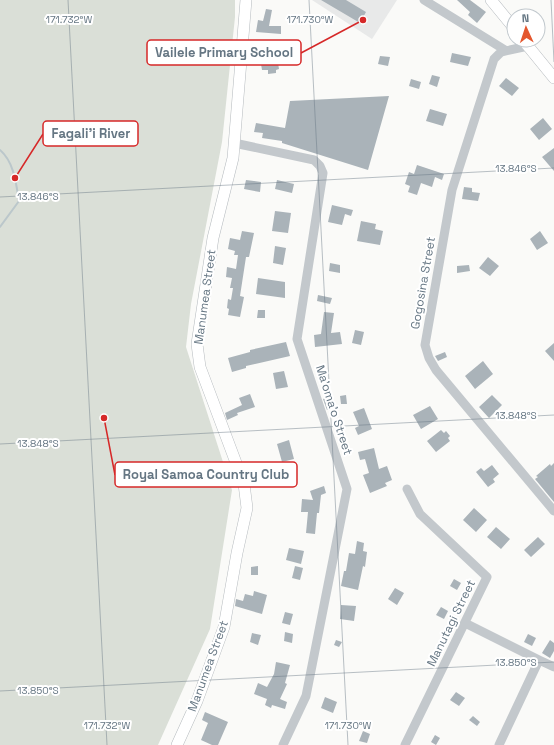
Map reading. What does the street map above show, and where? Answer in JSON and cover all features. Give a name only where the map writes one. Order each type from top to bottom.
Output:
[{"type":"main road","name":"Manumea Street","points":[[177,745],[197,701],[224,627],[237,553],[247,508],[244,484],[200,367],[197,344],[213,238],[233,158],[246,0]]},
{"type":"main road","points":[[491,0],[506,18]]},
{"type":"main road","points":[[530,48],[554,78]]},
{"type":"street","points":[[424,0],[505,50],[518,48]]},
{"type":"street","name":"Gogosina Street","points":[[505,50],[494,59],[452,190],[425,345],[429,358],[436,370],[554,511]]},
{"type":"street","name":"Ma'oma'o Street","points":[[234,143],[314,160],[320,166],[323,173],[297,339],[347,489],[306,696],[283,745]]},
{"type":"street","name":"Manutagi Street","points":[[405,745],[487,577],[420,514],[407,489]]},
{"type":"street","points":[[465,623],[554,667]]},
{"type":"street","points":[[499,745],[539,660]]},
{"type":"shaded area","points":[[0,0],[235,0],[235,17],[222,142],[191,304],[186,347],[232,490],[210,629],[158,745],[0,745]]},
{"type":"shaded area","points":[[312,0],[397,0],[372,39]]},
{"type":"building","points":[[321,0],[346,0],[366,12],[360,23]]},
{"type":"building","points":[[457,0],[470,0],[486,12],[477,23],[468,15],[470,12]]},
{"type":"building","points":[[266,9],[272,10],[269,26],[281,26],[281,34],[256,32],[258,20],[263,21]]},
{"type":"building","points":[[249,53],[274,53],[274,57],[277,57],[279,69],[276,70],[276,73],[268,74],[268,70],[262,70],[261,64],[248,64]]},
{"type":"building","points":[[452,53],[471,57],[468,66],[450,62]]},
{"type":"building","points":[[380,56],[390,57],[388,66],[378,64]]},
{"type":"building","points":[[432,75],[440,77],[437,87],[429,84]]},
{"type":"building","points":[[506,78],[519,88],[512,96],[499,86]]},
{"type":"building","points":[[411,79],[421,82],[419,89],[409,86]]},
{"type":"building","points":[[389,96],[368,170],[282,143],[282,141],[262,138],[263,133],[254,132],[256,123],[285,128],[290,101]]},
{"type":"building","points":[[430,109],[447,114],[443,126],[426,121]]},
{"type":"building","points":[[543,118],[552,129],[539,140],[530,129]]},
{"type":"building","points":[[554,148],[554,171],[542,157]]},
{"type":"building","points":[[417,165],[444,174],[442,180],[435,177],[432,187],[421,183],[417,195],[408,192],[410,186],[405,184],[409,172],[414,174]]},
{"type":"building","points":[[246,180],[261,182],[260,192],[244,189]]},
{"type":"building","points":[[277,180],[294,184],[292,193],[275,189]]},
{"type":"building","points":[[464,187],[472,188],[472,192],[480,193],[478,201],[462,199]]},
{"type":"building","points":[[332,205],[353,210],[351,216],[345,214],[342,225],[328,222]]},
{"type":"building","points":[[275,211],[291,213],[288,233],[272,231]]},
{"type":"building","points":[[361,221],[376,224],[375,229],[383,231],[380,245],[357,241]]},
{"type":"building","points":[[242,231],[254,233],[249,257],[246,257],[240,296],[244,297],[240,317],[228,315],[228,299],[231,300],[233,288],[230,288],[232,278],[226,277],[227,267],[236,269],[238,255],[234,255],[235,251],[228,249],[230,238],[240,240]]},
{"type":"building","points":[[540,231],[548,243],[537,250],[530,239]]},
{"type":"building","points":[[275,246],[286,248],[283,265],[273,263]]},
{"type":"building","points":[[488,257],[499,266],[490,276],[479,268]]},
{"type":"building","points":[[330,263],[340,265],[340,273],[329,271]]},
{"type":"building","points":[[469,265],[470,271],[457,273],[457,266]]},
{"type":"building","points":[[258,278],[285,282],[285,298],[256,294]]},
{"type":"building","points":[[318,295],[332,298],[330,304],[317,301]]},
{"type":"building","points":[[258,310],[265,310],[265,318],[257,318]]},
{"type":"building","points":[[324,312],[334,313],[331,333],[340,332],[342,344],[315,347],[314,335],[321,334]]},
{"type":"building","points":[[355,330],[364,332],[361,345],[352,343]]},
{"type":"building","points":[[286,342],[290,356],[246,366],[246,368],[232,372],[228,358],[250,352],[250,350]]},
{"type":"building","points":[[554,343],[554,361],[545,351]]},
{"type":"building","points":[[445,352],[447,357],[438,361],[435,356]]},
{"type":"building","points":[[483,361],[493,374],[475,389],[465,376]]},
{"type":"building","points":[[284,371],[288,387],[276,389],[273,373]]},
{"type":"building","points":[[250,394],[255,407],[237,413],[238,415],[227,420],[225,413],[242,405],[239,398]]},
{"type":"building","points":[[346,395],[347,404],[341,404],[340,396]]},
{"type":"building","points":[[492,395],[502,405],[489,418],[479,407]]},
{"type":"building","points":[[330,396],[335,406],[327,410],[323,399]]},
{"type":"building","points":[[430,406],[438,419],[421,429],[413,415]]},
{"type":"building","points":[[364,408],[372,429],[358,435],[355,428],[359,426],[353,412]]},
{"type":"building","points":[[441,430],[444,433],[446,431],[450,436],[448,438],[450,441],[436,452],[427,441]]},
{"type":"building","points":[[289,440],[294,459],[282,462],[277,444]]},
{"type":"building","points":[[374,448],[379,469],[387,466],[392,480],[385,483],[387,486],[370,493],[363,475],[369,473],[365,459],[360,460],[358,452]]},
{"type":"building","points":[[554,463],[554,502],[535,479],[538,477],[536,476],[550,464],[551,466]]},
{"type":"building","points":[[492,465],[499,474],[493,479],[495,482],[488,487],[476,472],[481,468],[484,471]]},
{"type":"building","points":[[324,486],[326,493],[321,495],[319,513],[317,513],[315,534],[306,533],[308,512],[301,512],[302,499],[313,500],[310,491]]},
{"type":"building","points":[[474,508],[487,520],[476,532],[463,520]]},
{"type":"building","points":[[496,527],[510,539],[501,549],[487,537]]},
{"type":"building","points":[[538,537],[545,544],[531,557],[524,550]]},
{"type":"building","points":[[357,541],[364,543],[363,551],[367,552],[365,567],[363,566],[358,590],[341,586],[344,571],[346,571],[349,553],[355,554]]},
{"type":"building","points":[[289,548],[304,551],[301,564],[286,560]]},
{"type":"building","points":[[258,566],[258,575],[251,575],[251,567]]},
{"type":"building","points":[[295,566],[303,568],[300,580],[292,578]]},
{"type":"building","points":[[454,579],[461,583],[457,590],[450,586]]},
{"type":"building","points":[[395,588],[404,593],[397,605],[388,599]]},
{"type":"building","points":[[254,591],[267,595],[262,614],[235,606],[236,599],[243,601],[245,594],[253,596]]},
{"type":"building","points":[[341,605],[356,606],[354,621],[340,619]]},
{"type":"building","points":[[441,607],[448,611],[444,619],[436,615]]},
{"type":"building","points":[[285,612],[293,614],[290,625],[282,623]]},
{"type":"building","points":[[285,632],[293,634],[292,643],[284,641]]},
{"type":"building","points":[[252,633],[261,635],[258,645],[250,642]]},
{"type":"building","points":[[528,634],[536,638],[532,646],[524,642]]},
{"type":"building","points":[[336,640],[342,642],[339,647],[334,645]]},
{"type":"building","points":[[550,640],[554,643],[554,651],[550,658],[542,653]]},
{"type":"building","points":[[276,662],[290,665],[285,683],[287,684],[280,699],[287,702],[285,709],[272,705],[271,708],[265,705],[267,699],[254,694],[258,683],[267,687],[274,674]]},
{"type":"building","points":[[456,692],[465,698],[459,706],[450,700]]},
{"type":"building","points":[[325,697],[337,702],[333,713],[321,708]]},
{"type":"building","points":[[205,712],[228,722],[218,745],[212,745],[201,740],[208,723],[202,720]]},
{"type":"building","points":[[473,716],[480,722],[477,726],[469,720]]},
{"type":"building","points":[[363,731],[370,734],[367,743],[359,741]]},
{"type":"building","points":[[435,735],[440,738],[436,745],[431,742]]},
{"type":"waterway","points":[[0,150],[5,155],[11,167],[19,201],[0,227]]},
{"type":"place","name":"Vailele Primary School","points":[[363,20]]},
{"type":"place","name":"Fagali'i River","points":[[15,178]]},
{"type":"place","name":"Royal Samoa Country Club","points":[[104,418]]}]
